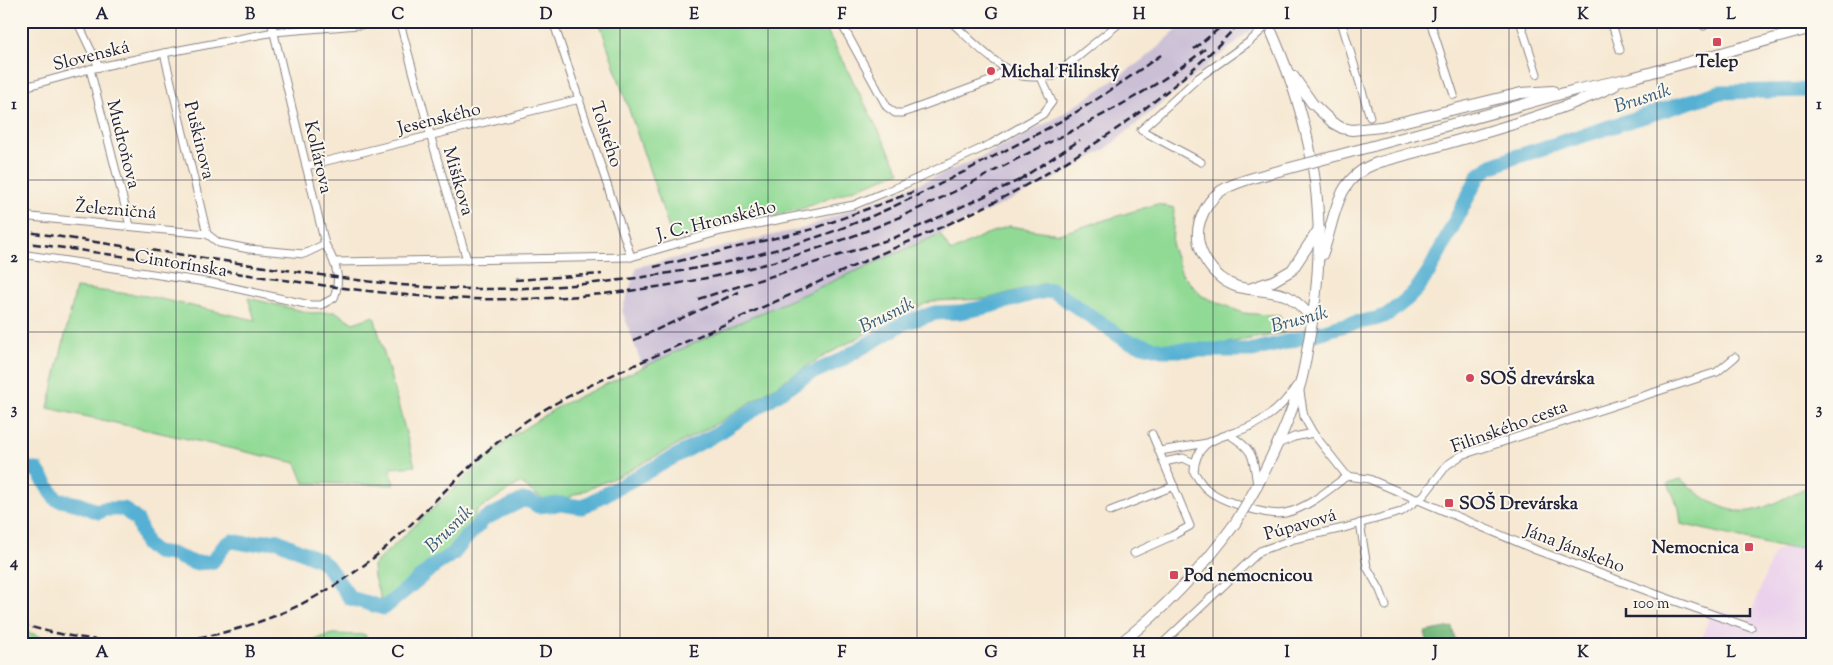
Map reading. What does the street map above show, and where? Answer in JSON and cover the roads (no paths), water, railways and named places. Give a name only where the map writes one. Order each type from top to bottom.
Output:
[{"type":"main road","points":[[1313,320],[1289,297],[1252,288],[1239,287],[1228,282],[1208,265],[1199,243],[1199,224],[1206,205],[1214,195],[1232,184],[1256,177],[1812,28]]},
{"type":"main road","points":[[1119,644],[1147,622],[1184,587],[1236,522],[1278,444],[1302,378],[1313,320],[1319,263],[1319,229],[1314,173],[1306,126],[1286,65],[1272,32]]},
{"type":"main road","points":[[1286,65],[1312,103],[1333,123],[1342,128],[1352,130],[1380,127],[1521,93],[1575,90]]},
{"type":"main road","points":[[1319,263],[1328,239],[1339,197],[1346,185],[1362,169],[1377,163],[1505,127],[1589,98],[1631,78]]},
{"type":"main road","points":[[1252,288],[1273,281],[1292,270],[1319,229]]},
{"type":"street","points":[[77,21],[99,68]]},
{"type":"street","name":"Kollárova","points":[[271,21],[325,244],[334,262],[338,278],[334,298]]},
{"type":"street","name":"Tolstého","points":[[553,21],[632,257]]},
{"type":"street","points":[[840,21],[887,107],[895,113],[903,113],[990,82],[1006,69]]},
{"type":"street","points":[[950,21],[1006,69],[1022,76],[1041,77],[1054,76],[1122,21]]},
{"type":"street","points":[[1201,162],[1141,130],[1198,78],[1249,42],[1272,21]]},
{"type":"street","points":[[1340,21],[1370,117]]},
{"type":"street","points":[[1430,21],[1454,95]]},
{"type":"street","points":[[1520,21],[1537,74]]},
{"type":"street","points":[[1611,21],[1620,50]]},
{"type":"street","name":"Slovenská","points":[[21,88],[164,53],[274,32],[403,22]]},
{"type":"street","name":"Mišíkova","points":[[403,22],[431,136],[467,260]]},
{"type":"street","name":"Puškinova","points":[[164,53],[207,234]]},
{"type":"street","name":"Mudroňova","points":[[90,70],[130,226]]},
{"type":"street","name":"J. C. Hronského","points":[[334,262],[632,257],[721,231],[854,205],[992,144],[1043,114],[1052,102],[1041,77]]},
{"type":"street","name":"Jesenského","points":[[306,166],[580,99]]},
{"type":"street","name":"Železničná","points":[[21,216],[207,234]]},
{"type":"street","points":[[207,234],[219,244],[304,254],[325,244]]},
{"type":"street","name":"Cintorínska","points":[[21,254],[222,284],[310,305],[321,305],[334,298]]},
{"type":"street","name":"Filinského cesta","points":[[1418,500],[1447,465],[1462,455],[1717,372],[1735,357]]},
{"type":"street","points":[[1160,451],[1207,443],[1242,430],[1270,416],[1290,396],[1302,378]]},
{"type":"street","points":[[1207,443],[1194,458],[1194,472],[1208,490],[1236,504],[1268,513],[1283,514],[1317,498],[1347,476],[1313,434],[1304,417],[1299,389]]},
{"type":"street","points":[[1278,444],[1308,433],[1313,434]]},
{"type":"street","points":[[1134,552],[1190,526],[1152,434]]},
{"type":"street","points":[[1228,434],[1242,442],[1253,456],[1257,486]]},
{"type":"street","points":[[1164,462],[1182,458],[1194,462]]},
{"type":"street","name":"Jána Jánskeho","points":[[1347,476],[1369,479],[1560,559],[1751,628]]},
{"type":"street","points":[[1110,511],[1174,486]]},
{"type":"street","name":"Púpavová","points":[[1162,644],[1260,551],[1294,538],[1401,512],[1418,500]]},
{"type":"street","points":[[1360,523],[1367,567],[1380,590],[1386,606]]},
{"type":"waterway","name":"Brusník","points":[[21,467],[37,470],[56,499],[78,504],[99,512],[104,509],[124,509],[137,520],[146,544],[156,552],[171,554],[194,563],[212,562],[225,545],[232,541],[248,544],[276,540],[320,560],[327,566],[350,598],[384,608],[434,566],[453,554],[484,519],[523,500],[538,506],[561,504],[582,507],[720,432],[805,376],[839,361],[904,323],[935,313],[960,312],[986,307],[1052,290],[1127,341],[1162,350],[1253,350],[1283,343],[1387,315],[1407,299],[1417,289],[1430,270],[1479,175],[1490,167],[1512,158],[1720,92],[1812,90]]},
{"type":"railway","points":[[1194,49],[1228,21]]},
{"type":"railway","points":[[21,624],[81,638],[142,642],[173,641],[204,637],[234,630],[296,607],[342,581],[384,549],[476,461],[516,428],[537,414],[572,394],[1004,197],[1068,161],[1130,119],[1189,73],[1241,21]]},
{"type":"railway","points":[[21,242],[337,287],[446,298],[521,299],[570,297],[666,286],[761,265],[807,252],[895,219],[956,191],[1114,109],[1161,81],[1205,49]]},
{"type":"railway","points":[[21,231],[318,275],[426,287],[480,289],[565,286],[654,276],[741,259],[783,248],[843,228],[883,211],[942,183],[1057,123],[1102,96],[1161,55]]},
{"type":"railway","points":[[1019,180],[1080,140]]},
{"type":"railway","points":[[698,299],[894,238],[1026,177]]},
{"type":"railway","points":[[654,267],[813,229],[913,192]]},
{"type":"railway","points":[[515,280],[602,274]]},
{"type":"railway","points":[[634,340],[739,292]]},
{"type":"place","name":"Telep","points":[[1717,42]]},
{"type":"place","name":"Michal Filinský","points":[[991,71]]},
{"type":"place","name":"SOŠ drevárska","points":[[1470,378]]},
{"type":"place","name":"SOŠ Drevárska","points":[[1449,503]]},
{"type":"place","name":"Nemocnica","points":[[1749,547]]},
{"type":"place","name":"Pod nemocnicou","points":[[1174,575]]}]
